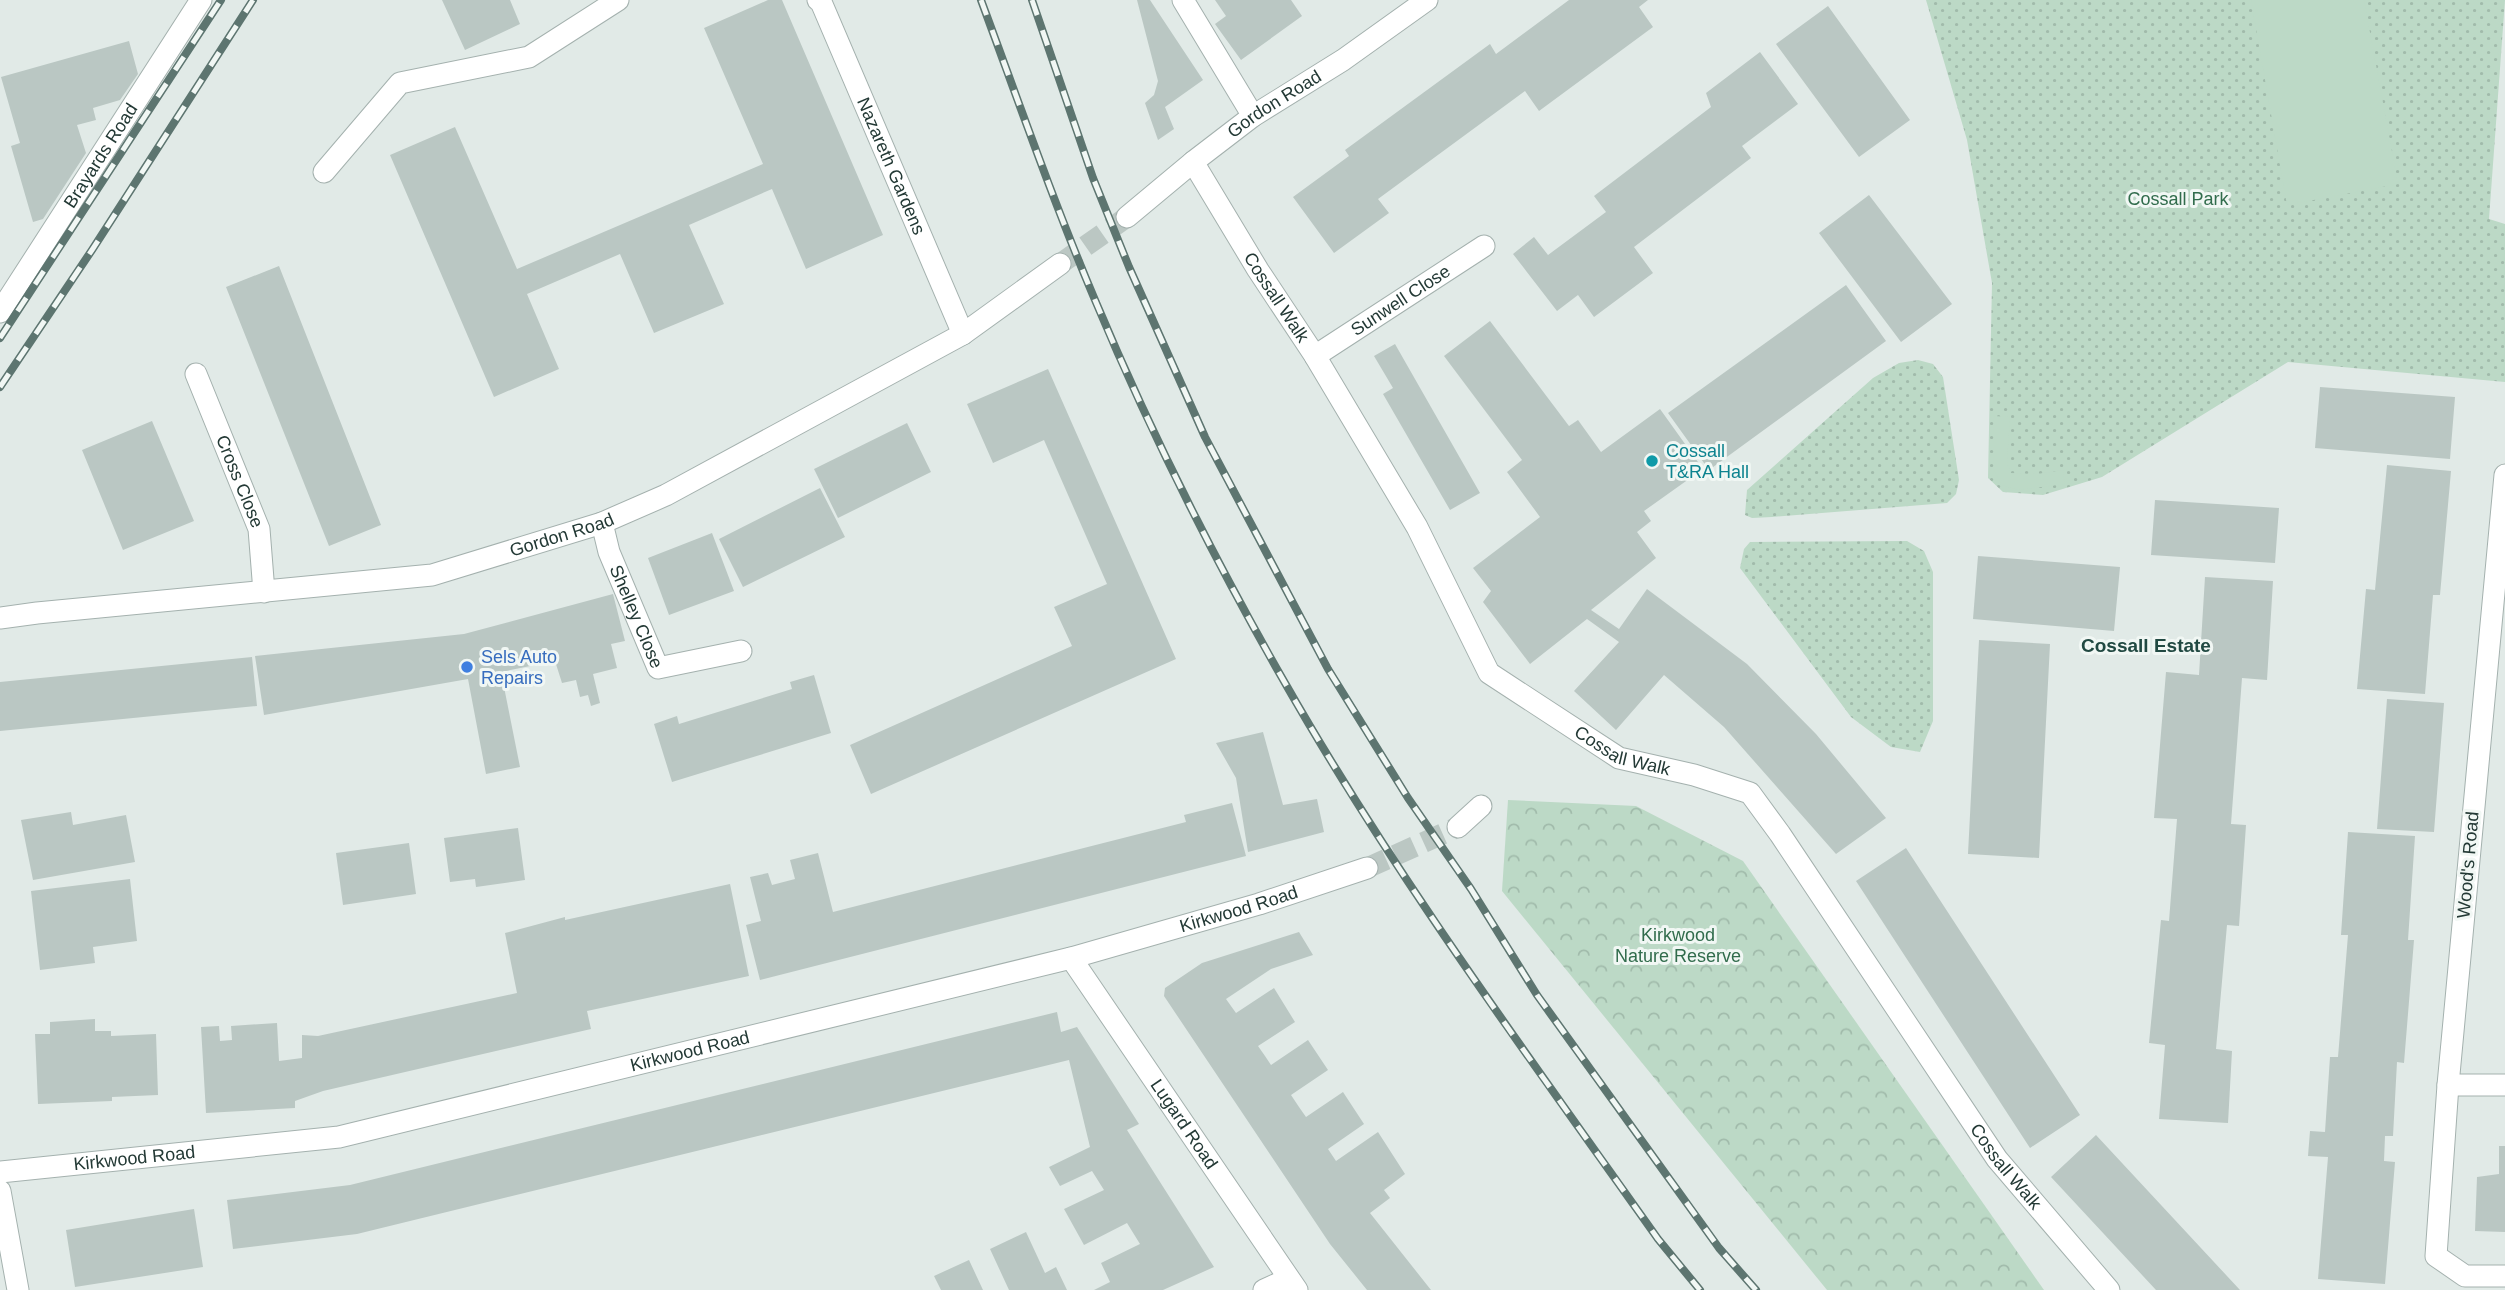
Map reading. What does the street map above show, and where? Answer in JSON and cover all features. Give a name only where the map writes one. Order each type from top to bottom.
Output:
[{"type":"street","name":"Brayards Road","points":[[0,312],[201,0]]},
{"type":"street","points":[[324,172],[400,83],[529,57],[618,0]]},
{"type":"street","name":"Nazareth Gardens","points":[[818,0],[963,334]]},
{"type":"street","points":[[1183,0],[1253,116]]},
{"type":"street","name":"Gordon Road","points":[[1127,217],[1253,116],[1343,60],[1427,0]]},
{"type":"street","name":"Cossall Walk","points":[[1193,162],[1258,270],[1315,356],[1417,527],[1489,673],[1619,758],[1694,775],[1749,793],[1780,834],[1997,1159],[2109,1290]]},
{"type":"street","name":"Sunwell Close","points":[[1315,356],[1484,246]]},
{"type":"street","name":"Gordon Road","points":[[0,618],[432,575],[603,523],[666,495],[963,334],[1060,264]]},
{"type":"street","name":"Cross Close","points":[[196,374],[259,529],[264,592]]},
{"type":"street","name":"Wood's Road","points":[[2505,475],[2496,657],[2448,1085],[2436,1256],[2465,1276],[2505,1276]]},
{"type":"street","name":"Shelley Close","points":[[603,523],[609,552],[657,668],[741,650]]},
{"type":"street","points":[[1458,827],[1481,806]]},
{"type":"street","name":"Kirkwood Road","points":[[0,1172],[339,1137],[1071,958],[1259,904],[1367,868]]},
{"type":"street","name":"Lugard Road","points":[[1071,958],[1293,1284]]},
{"type":"street","points":[[2448,1085],[2505,1085]]},
{"type":"street","points":[[0,1191],[18,1290]]},
{"type":"street","points":[[1265,1290],[1293,1284]]},
{"type":"green space","name":"Cossall Park","points":[[1926,0],[2505,0],[2489,219],[2505,224],[2505,382],[2288,362],[2102,477],[2043,495],[2003,492],[1988,478],[1992,283],[1967,140]]},
{"type":"green space","points":[[2251,0],[2364,0],[2398,184],[2287,205]]},
{"type":"green space","points":[[1918,360],[1933,364],[1943,377],[1959,480],[1956,494],[1947,503],[1772,517],[1752,518],[1745,515],[1747,490],[1873,378],[1899,363]]},
{"type":"green space","points":[[1994,416],[2010,417],[2007,463],[2011,473],[2037,474],[2063,470],[2065,484],[2018,490],[2001,485],[1994,469]]},
{"type":"green space","points":[[1907,541],[1924,551],[1933,572],[1933,721],[1920,752],[1891,747],[1851,717],[1740,568],[1744,549],[1750,542]]},
{"type":"green space","name":"Kirkwood Nature Reserve","points":[[1508,800],[1636,806],[1743,861],[2044,1290],[1827,1290],[1502,891]]},
{"type":"building","points":[[442,0],[510,0],[520,24],[465,50]]},
{"type":"building","points":[[768,0],[782,0],[883,235],[806,269],[772,189],[689,225],[724,304],[654,333],[620,254],[527,294],[559,369],[494,397],[390,155],[455,127],[517,269],[763,164],[704,28]]},
{"type":"building","points":[[1137,0],[1150,0],[1203,80],[1165,107],[1174,129],[1158,140],[1145,103],[1154,95],[1158,81]]},
{"type":"building","points":[[1215,0],[1291,0],[1302,16],[1241,60],[1215,24],[1226,16]]},
{"type":"building","points":[[1569,0],[1648,0],[1639,7],[1653,27],[1539,111],[1525,91],[1378,199],[1389,213],[1334,253],[1293,197],[1349,156],[1345,150],[1490,44],[1496,54]]},
{"type":"building","points":[[1828,6],[1910,120],[1859,157],[1776,44]]},
{"type":"building","points":[[129,41],[138,74],[120,100],[93,108],[96,120],[77,125],[86,153],[43,219],[33,222],[11,146],[20,143],[1,77]]},
{"type":"building","points":[[1760,52],[1798,104],[1742,146],[1751,158],[1634,247],[1653,273],[1594,317],[1578,295],[1557,311],[1513,254],[1534,237],[1548,255],[1606,212],[1594,196],[1711,107],[1706,93]]},
{"type":"building","points":[[1869,195],[1952,304],[1901,342],[1819,233]]},
{"type":"building","points":[[279,266],[381,525],[329,546],[226,287]]},
{"type":"building","points":[[1846,285],[1886,341],[1709,470],[1668,413]]},
{"type":"building","points":[[1490,321],[1569,426],[1578,420],[1601,452],[1660,409],[1703,469],[1644,511],[1651,521],[1637,532],[1656,558],[1591,610],[1619,629],[1647,589],[1747,664],[1816,734],[1886,818],[1836,854],[1724,727],[1664,675],[1616,730],[1574,691],[1619,642],[1587,619],[1530,664],[1483,602],[1491,591],[1473,568],[1540,517],[1507,472],[1522,460],[1444,356]]},
{"type":"building","points":[[1395,344],[1480,493],[1450,510],[1383,394],[1393,388],[1374,356]]},
{"type":"building","points":[[1048,369],[1176,659],[871,794],[850,745],[1072,646],[1054,607],[1107,584],[1044,440],[993,463],[967,404]]},
{"type":"building","points":[[2320,387],[2455,397],[2450,459],[2315,448]]},
{"type":"building","points":[[152,421],[194,521],[123,550],[82,450]]},
{"type":"building","points":[[907,423],[931,472],[838,518],[814,469]]},
{"type":"building","points":[[2387,465],[2451,471],[2440,595],[2433,595],[2425,694],[2357,689],[2366,589],[2375,590]]},
{"type":"building","points":[[820,488],[845,537],[743,587],[719,539]]},
{"type":"building","points":[[2155,500],[2279,508],[2275,563],[2151,555]]},
{"type":"building","points":[[712,533],[734,591],[669,615],[648,558]]},
{"type":"building","points":[[1978,556],[2120,567],[2114,631],[1973,619]]},
{"type":"building","points":[[2205,577],[2273,581],[2267,680],[2242,678],[2231,824],[2246,825],[2239,926],[2227,925],[2216,1049],[2232,1051],[2228,1123],[2159,1119],[2165,1045],[2149,1043],[2161,920],[2169,921],[2177,819],[2154,818],[2166,672],[2199,675]]},
{"type":"building","points":[[613,594],[625,641],[611,644],[617,668],[593,674],[600,703],[591,706],[588,695],[580,697],[576,680],[562,683],[555,661],[501,672],[520,767],[486,774],[468,679],[264,715],[255,656],[464,634]]},
{"type":"building","points":[[1979,640],[2050,644],[2039,858],[1968,854]]},
{"type":"building","points":[[252,657],[257,706],[0,731],[0,682]]},
{"type":"building","points":[[814,675],[831,733],[672,782],[654,724],[677,716],[679,724],[792,689],[790,682]]},
{"type":"building","points":[[2387,699],[2444,703],[2434,832],[2377,829]]},
{"type":"building","points":[[1263,732],[1283,805],[1317,799],[1324,832],[1248,852],[1236,778],[1216,743]]},
{"type":"building","points":[[1232,803],[1246,856],[760,980],[746,925],[761,921],[750,877],[768,873],[772,885],[795,879],[790,860],[818,853],[833,912],[1186,822],[1184,815]]},
{"type":"building","points":[[71,812],[73,825],[126,815],[135,862],[33,880],[21,820]]},
{"type":"building","points":[[518,828],[525,880],[476,887],[475,879],[450,882],[444,838]]},
{"type":"building","points":[[2348,832],[2415,836],[2408,940],[2414,940],[2404,1063],[2397,1062],[2393,1136],[2385,1136],[2384,1161],[2395,1162],[2385,1284],[2318,1279],[2328,1157],[2308,1156],[2310,1131],[2325,1132],[2330,1057],[2338,1057],[2348,935],[2341,935]]},
{"type":"building","points":[[409,843],[416,894],[343,905],[336,853]]},
{"type":"building","points":[[1906,848],[2080,1115],[2030,1148],[1856,881]]},
{"type":"building","points":[[130,879],[137,941],[93,947],[95,963],[40,970],[31,891]]},
{"type":"building","points":[[730,884],[749,976],[587,1011],[591,1029],[323,1091],[295,1101],[295,1108],[206,1113],[201,1027],[219,1026],[220,1041],[232,1040],[231,1026],[277,1023],[279,1061],[302,1058],[302,1035],[318,1036],[517,993],[505,933],[565,917],[565,920]]},
{"type":"building","points":[[1299,932],[1313,955],[1271,969],[1226,999],[1236,1013],[1274,988],[1295,1022],[1258,1046],[1271,1065],[1308,1040],[1328,1070],[1291,1095],[1306,1117],[1343,1092],[1364,1124],[1328,1149],[1336,1161],[1378,1132],[1405,1174],[1384,1190],[1390,1198],[1370,1213],[1431,1290],[1367,1290],[1330,1244],[1164,996],[1165,988],[1202,963]]},
{"type":"building","points":[[1057,1012],[1061,1032],[1077,1027],[1139,1124],[1127,1130],[1214,1267],[1163,1290],[1094,1290],[1110,1282],[1101,1263],[1140,1244],[1127,1223],[1084,1245],[1064,1209],[1104,1190],[1092,1171],[1060,1186],[1049,1167],[1090,1147],[1069,1060],[357,1234],[233,1249],[227,1200],[350,1185]]},
{"type":"building","points":[[95,1019],[95,1031],[111,1031],[111,1036],[156,1034],[158,1095],[112,1097],[112,1101],[38,1104],[35,1034],[50,1034],[50,1022]]},
{"type":"building","points":[[2096,1135],[2240,1290],[2156,1290],[2051,1177]]},
{"type":"building","points":[[2499,1146],[2505,1146],[2505,1232],[2475,1231],[2477,1177],[2499,1174]]},
{"type":"building","points":[[194,1209],[203,1267],[75,1287],[66,1230]]},
{"type":"building","points":[[1026,1232],[1045,1273],[1056,1267],[1067,1290],[1009,1290],[990,1249]]},
{"type":"building","points":[[969,1260],[983,1290],[941,1290],[934,1276]]},
{"type":"tunnel","points":[[1060,264],[1127,217]]},
{"type":"tunnel","points":[[1367,868],[1458,827]]},
{"type":"railway","points":[[0,338],[221,0]]},
{"type":"railway","points":[[0,387],[253,0]]},
{"type":"railway","points":[[981,0],[1065,225],[1116,349],[1208,542],[1285,683],[1327,755],[1417,896],[1658,1239],[1700,1290]]},
{"type":"railway","points":[[1032,0],[1093,178],[1129,267],[1205,437],[1328,669],[1408,798],[1471,889],[1537,995],[1719,1248],[1756,1290]]},
{"type":"place","name":"Cossall T&RA Hall","points":[[1652,461]]},
{"type":"place","name":"Sels Auto Repairs","points":[[467,667]]},
{"type":"district","name":"Cossall Estate","points":[[2146,645]]}]
